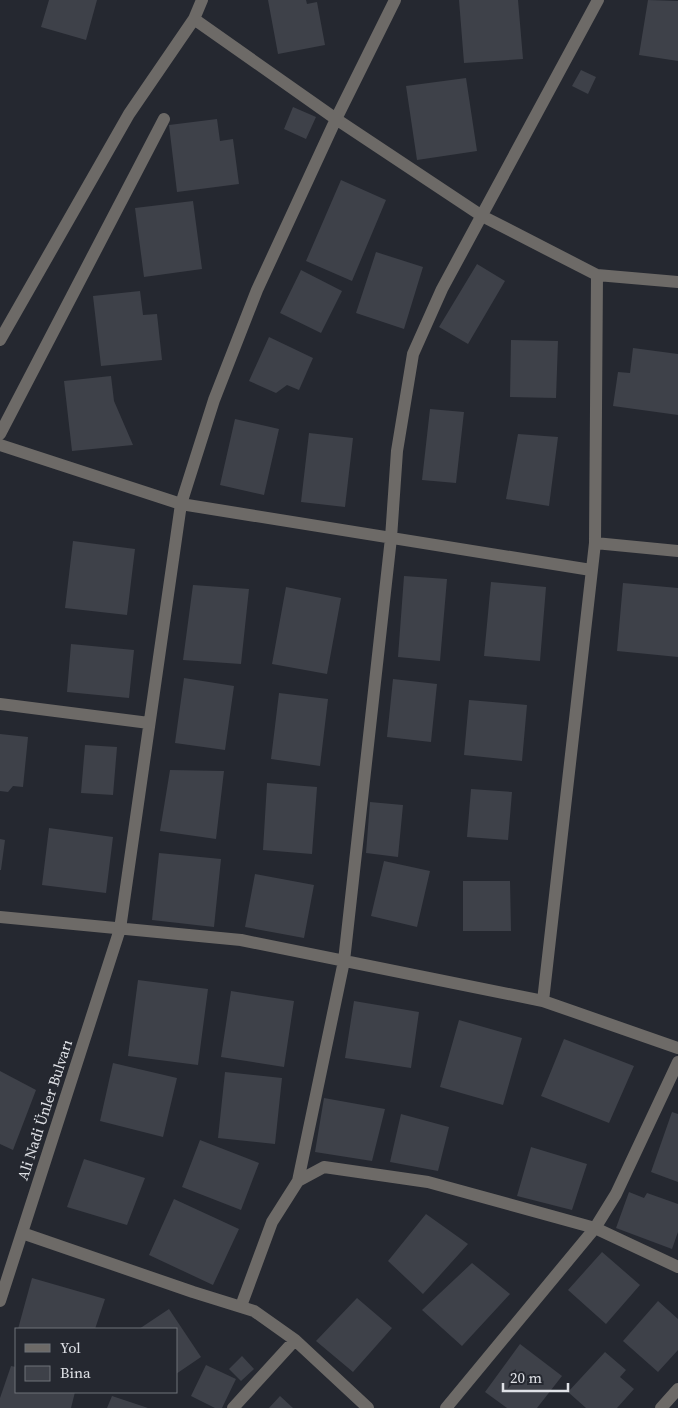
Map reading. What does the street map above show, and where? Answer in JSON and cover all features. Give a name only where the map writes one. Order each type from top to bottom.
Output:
[{"type":"street","points":[[0,340],[129,114],[194,19],[202,0]]},
{"type":"street","name":"Ali Nadi Ünler Bulvarı","points":[[0,1301],[120,930],[181,504],[214,400],[256,290],[336,119],[395,0]]},
{"type":"street","points":[[240,1306],[272,1222],[298,1181],[344,961],[391,538],[397,451],[413,354],[442,290],[598,0]]},
{"type":"street","points":[[194,19],[336,119],[482,216],[597,275],[678,282]]},
{"type":"street","points":[[0,434],[164,119]]},
{"type":"street","points":[[543,1001],[595,543],[597,275]]},
{"type":"street","points":[[0,445],[181,504],[591,570]]},
{"type":"street","points":[[595,543],[678,551]]},
{"type":"street","points":[[0,704],[150,724]]},
{"type":"street","points":[[0,916],[120,930],[241,940],[543,1001],[678,1048]]},
{"type":"street","points":[[446,1408],[595,1228],[616,1194],[678,1062]]},
{"type":"street","points":[[298,1181],[324,1167],[428,1182],[595,1228],[678,1267]]},
{"type":"street","points":[[22,1232],[193,1292],[254,1311],[294,1340],[368,1408]]},
{"type":"street","points":[[233,1408],[294,1340]]},
{"type":"street","points":[[661,1408],[678,1389]]},
{"type":"building","points":[[49,0],[97,0],[86,40],[41,27]]},
{"type":"building","points":[[268,0],[306,0],[307,4],[317,2],[325,45],[278,54]]},
{"type":"building","points":[[459,0],[518,0],[523,59],[464,63]]},
{"type":"building","points":[[648,0],[678,1],[678,61],[639,55]]},
{"type":"building","points":[[581,70],[596,77],[588,94],[572,86]]},
{"type":"building","points":[[466,78],[477,151],[417,160],[406,86]]},
{"type":"building","points":[[293,107],[316,117],[306,139],[284,129]]},
{"type":"building","points":[[217,119],[220,141],[233,139],[239,184],[177,192],[169,125]]},
{"type":"building","points":[[341,180],[386,200],[352,281],[306,261]]},
{"type":"building","points":[[193,201],[202,269],[144,277],[135,208]]},
{"type":"building","points":[[376,252],[423,267],[404,329],[356,313]]},
{"type":"building","points":[[477,264],[505,281],[468,344],[439,327]]},
{"type":"building","points":[[301,270],[342,291],[321,333],[280,313]]},
{"type":"building","points":[[140,291],[143,315],[157,314],[162,360],[101,366],[93,296]]},
{"type":"building","points":[[269,337],[313,358],[299,390],[287,385],[276,393],[249,381]]},
{"type":"building","points":[[511,340],[558,341],[556,398],[510,397]]},
{"type":"building","points":[[633,348],[678,354],[678,415],[613,406],[618,372],[630,373]]},
{"type":"building","points":[[111,376],[114,401],[133,445],[72,451],[64,381]]},
{"type":"building","points":[[430,409],[464,412],[456,483],[422,480]]},
{"type":"building","points":[[235,419],[279,429],[264,495],[220,485]]},
{"type":"building","points":[[309,433],[353,438],[345,507],[301,502]]},
{"type":"building","points":[[518,434],[558,437],[549,506],[506,499]]},
{"type":"building","points":[[73,541],[135,549],[127,615],[65,608]]},
{"type":"building","points":[[404,576],[447,579],[440,661],[398,657]]},
{"type":"building","points":[[491,582],[546,587],[540,661],[484,656]]},
{"type":"building","points":[[623,583],[678,588],[678,657],[617,651]]},
{"type":"building","points":[[193,585],[249,589],[241,664],[183,660]]},
{"type":"building","points":[[286,587],[341,598],[327,674],[272,664]]},
{"type":"building","points":[[71,644],[134,650],[129,698],[67,692]]},
{"type":"building","points":[[184,678],[234,686],[225,750],[175,743]]},
{"type":"building","points":[[393,679],[437,684],[431,742],[387,737]]},
{"type":"building","points":[[279,693],[328,699],[320,766],[271,759]]},
{"type":"building","points":[[469,700],[527,705],[522,761],[464,755]]},
{"type":"building","points":[[0,734],[28,737],[23,787],[13,786],[8,792],[0,791]]},
{"type":"building","points":[[85,745],[117,747],[113,795],[81,793]]},
{"type":"building","points":[[170,770],[224,771],[216,839],[160,831]]},
{"type":"building","points":[[267,783],[317,787],[312,854],[263,850]]},
{"type":"building","points":[[471,789],[512,792],[508,840],[467,837]]},
{"type":"building","points":[[370,802],[403,805],[398,857],[366,853]]},
{"type":"building","points":[[49,828],[113,837],[106,893],[42,885]]},
{"type":"building","points":[[0,839],[5,840],[1,870],[0,870]]},
{"type":"building","points":[[159,853],[221,859],[214,927],[152,920]]},
{"type":"building","points":[[384,861],[430,871],[417,927],[371,916]]},
{"type":"building","points":[[255,874],[314,885],[304,938],[245,927]]},
{"type":"building","points":[[463,881],[510,881],[511,931],[463,931]]},
{"type":"building","points":[[138,980],[208,989],[198,1065],[128,1056]]},
{"type":"building","points":[[231,991],[294,1001],[284,1067],[221,1057]]},
{"type":"building","points":[[354,1001],[419,1012],[411,1068],[345,1058]]},
{"type":"building","points":[[459,1020],[522,1038],[503,1105],[440,1087]]},
{"type":"building","points":[[564,1039],[634,1066],[609,1123],[541,1096]]},
{"type":"building","points":[[113,1063],[177,1078],[163,1137],[100,1121]]},
{"type":"building","points":[[0,1071],[36,1090],[13,1150],[0,1144]]},
{"type":"building","points":[[225,1072],[282,1078],[275,1144],[218,1138]]},
{"type":"building","points":[[324,1098],[385,1109],[372,1161],[315,1152]]},
{"type":"building","points":[[672,1112],[678,1114],[678,1182],[651,1172]]},
{"type":"building","points":[[401,1114],[449,1127],[438,1171],[390,1162]]},
{"type":"building","points":[[200,1140],[259,1163],[241,1210],[182,1187]]},
{"type":"building","points":[[531,1147],[587,1164],[572,1210],[517,1196]]},
{"type":"building","points":[[84,1159],[145,1178],[127,1225],[67,1207]]},
{"type":"building","points":[[629,1192],[644,1198],[647,1193],[678,1204],[678,1232],[672,1249],[616,1228]]},
{"type":"building","points":[[174,1199],[239,1229],[213,1285],[149,1255]]},
{"type":"building","points":[[426,1214],[468,1244],[423,1294],[388,1261]]},
{"type":"building","points":[[602,1252],[640,1285],[606,1324],[568,1290]]},
{"type":"building","points":[[472,1263],[510,1294],[462,1346],[422,1310]]},
{"type":"building","points":[[32,1278],[105,1299],[95,1328],[18,1328]]},
{"type":"building","points":[[357,1298],[392,1328],[353,1372],[316,1341]]},
{"type":"building","points":[[658,1301],[678,1319],[678,1350],[658,1372],[623,1341]]},
{"type":"building","points":[[169,1309],[201,1357],[178,1373],[178,1328],[140,1328]]},
{"type":"building","points":[[520,1344],[562,1376],[537,1408],[507,1408],[485,1392]]},
{"type":"building","points":[[605,1352],[626,1370],[620,1377],[634,1389],[617,1408],[586,1408],[568,1392]]},
{"type":"building","points":[[242,1356],[254,1369],[241,1381],[229,1369]]},
{"type":"building","points":[[206,1365],[236,1379],[222,1408],[215,1408],[191,1396]]},
{"type":"building","points":[[11,1366],[15,1367],[15,1393],[75,1393],[71,1408],[0,1408],[0,1398]]},
{"type":"building","points":[[112,1396],[148,1408],[107,1408]]},
{"type":"building","points":[[280,1396],[293,1408],[269,1408]]}]
